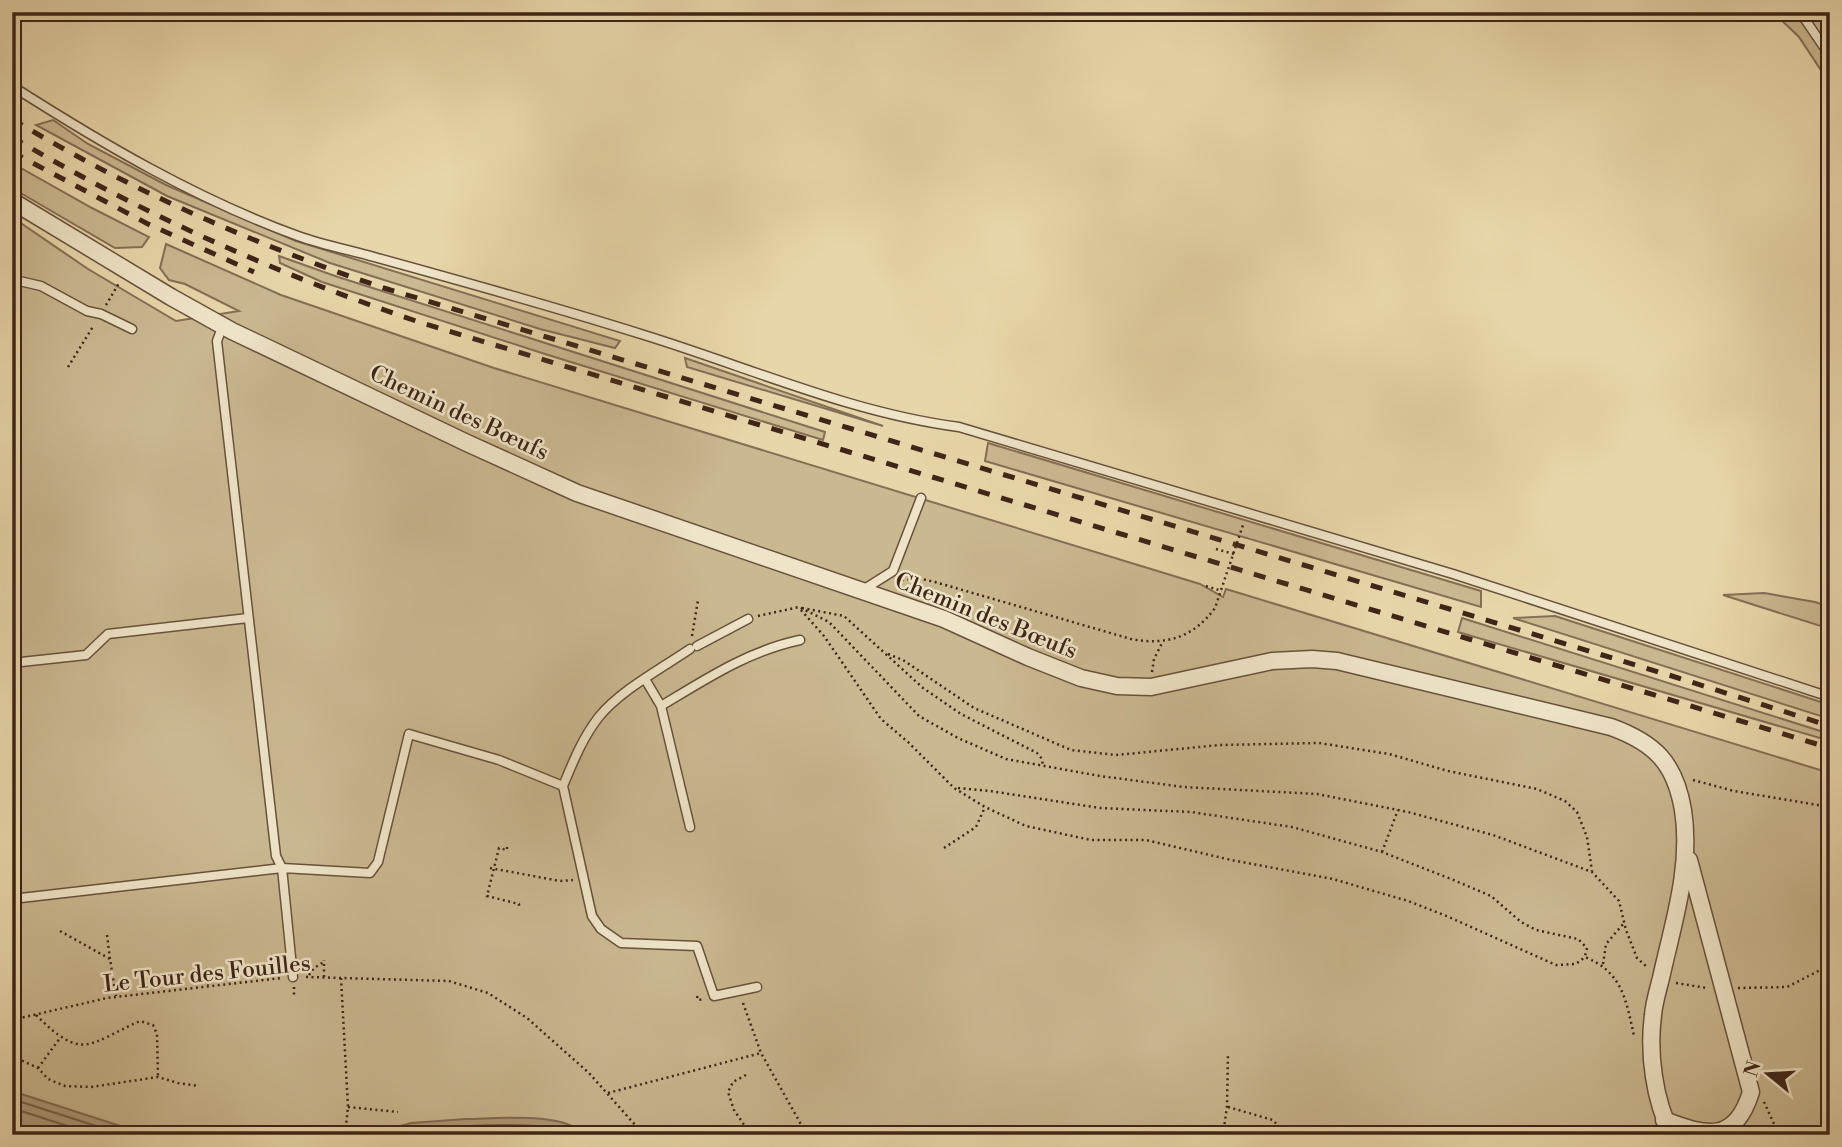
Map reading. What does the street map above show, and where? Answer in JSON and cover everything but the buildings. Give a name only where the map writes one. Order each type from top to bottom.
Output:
[{"type":"street","name":"Chemin des Bœufs","points":[[12,201],[222,325],[577,493],[944,619],[1081,678],[1117,686],[1151,687],[1272,661],[1337,661],[1611,727],[1648,744],[1663,758],[1673,774],[1680,797],[1687,851],[1653,1014],[1652,1047],[1668,1127]]},
{"type":"street","points":[[1668,1127],[1704,1134],[1722,1130],[1746,1109],[1751,1092],[1687,851]]},
{"type":"lane","points":[[1800,12],[1830,56]]},
{"type":"lane","points":[[12,86],[153,170],[202,195],[300,237],[644,335],[809,390],[923,422],[959,426],[1365,547],[1830,697]]},
{"type":"lane","points":[[12,277],[41,286],[87,312],[101,314],[132,330]]},
{"type":"lane","points":[[222,325],[218,341],[247,618],[276,856],[282,868],[293,977]]},
{"type":"lane","points":[[868,594],[893,571],[921,498]]},
{"type":"lane","points":[[12,663],[86,655],[108,634],[247,618]]},
{"type":"lane","points":[[748,619],[693,648],[645,679],[600,716],[581,744],[564,786],[592,916],[601,929],[621,943],[697,946],[714,996],[757,987]]},
{"type":"lane","points":[[661,706],[738,659],[773,646],[800,640]]},
{"type":"lane","points":[[645,679],[661,706],[690,827]]},
{"type":"lane","points":[[12,899],[282,868],[370,873],[378,862],[410,734],[499,760],[564,786]]},
{"type":"path","points":[[868,594],[895,582],[922,579],[1131,639],[1162,643],[1188,632],[1215,608],[1241,532]]},
{"type":"path","points":[[1216,549],[1234,554]]},
{"type":"path","points":[[1206,586],[1222,591]]},
{"type":"path","points":[[693,648],[698,600]]},
{"type":"path","points":[[799,607],[829,622],[919,716],[958,738],[1006,759],[1043,767],[1184,787],[1317,793],[1398,810],[1493,835],[1592,872],[1619,901],[1637,958],[1660,980],[1703,988],[1787,987],[1830,965]]},
{"type":"path","points":[[799,607],[824,636],[881,719],[954,788],[985,807],[1026,826],[1091,840],[1146,840],[1231,860],[1333,878],[1408,901],[1556,965],[1576,964],[1585,957],[1587,947],[1578,939],[1536,930],[1521,922],[1491,896],[1382,852],[1292,827],[1191,812],[1100,808],[990,790],[954,788]]},
{"type":"path","points":[[748,619],[799,607],[844,616],[923,688],[961,713],[1037,753],[1042,759],[1043,767]]},
{"type":"path","points":[[1151,687],[1154,659],[1162,643]]},
{"type":"path","points":[[888,654],[903,660],[974,708],[1079,751],[1116,755],[1220,745],[1320,743],[1390,754],[1448,771],[1537,789],[1565,801],[1577,812],[1587,837],[1592,872]]},
{"type":"path","points":[[1673,774],[1734,792],[1830,807]]},
{"type":"path","points":[[944,848],[976,827],[985,807]]},
{"type":"path","points":[[1382,852],[1398,810]]},
{"type":"path","points":[[508,847],[507,850],[499,848],[487,896],[519,906]]},
{"type":"path","points":[[492,869],[560,881],[584,880]]},
{"type":"path","points":[[1603,964],[1606,944],[1624,923]]},
{"type":"path","points":[[60,931],[110,959]]},
{"type":"path","points":[[107,934],[116,997]]},
{"type":"path","points":[[1585,957],[1603,964],[1619,984],[1635,1046]]},
{"type":"path","points":[[308,977],[314,968],[324,961],[324,977]]},
{"type":"path","points":[[206,968],[208,985]]},
{"type":"path","name":"Le Tour des Fouilles","points":[[13,1020],[116,997],[293,977],[449,981],[488,993],[527,1018],[608,1093],[644,1135]]},
{"type":"path","points":[[341,978],[348,1107],[346,1125]]},
{"type":"path","points":[[740,997],[761,1053],[807,1135]]},
{"type":"path","points":[[12,1009],[13,1020]]},
{"type":"path","points":[[36,1015],[60,1038],[85,1045],[101,1042],[140,1021],[153,1025],[157,1034],[158,1077]]},
{"type":"path","points":[[38,1068],[60,1038]]},
{"type":"path","points":[[608,1093],[761,1053]]},
{"type":"path","points":[[1223,1135],[1227,1106],[1228,1053]]},
{"type":"path","points":[[12,1056],[38,1068],[48,1079],[65,1086],[91,1087],[158,1077],[199,1086]]},
{"type":"path","points":[[746,1075],[733,1082],[728,1092],[734,1110],[751,1135]]},
{"type":"path","points":[[1751,1092],[1761,1096],[1779,1135]]},
{"type":"path","points":[[1227,1106],[1273,1120],[1286,1135]]},
{"type":"path","points":[[348,1107],[398,1112]]},
{"type":"shaded area","points":[[1773,12],[1817,12],[1830,30],[1830,84],[1799,37]]},
{"type":"shaded area","points":[[53,120],[88,144],[166,185],[296,241],[620,341],[615,348],[540,329],[330,263],[167,196],[36,125]]},
{"type":"shaded area","points":[[12,163],[149,237],[142,247],[115,248],[12,188]]},
{"type":"shaded area","points":[[12,217],[88,269],[176,321],[239,311],[185,284],[169,280],[160,268],[166,244],[281,295],[494,368],[1200,584],[1223,597],[1226,589],[1830,773],[1830,1135],[12,1135]]},
{"type":"shaded area","points":[[279,256],[825,432],[823,440],[322,282],[280,263]]},
{"type":"shaded area","points":[[685,358],[883,426],[687,367]]},
{"type":"shaded area","points":[[988,443],[1481,591],[1481,607],[985,461]]},
{"type":"shaded area","points":[[1764,593],[1830,607],[1830,629],[1723,595]]},
{"type":"shaded area","points":[[1555,616],[1830,705],[1830,719],[1513,618]]},
{"type":"shaded area","points":[[1462,618],[1830,734],[1830,741],[1458,632]]},
{"type":"water","points":[[12,1091],[142,1133],[168,1135],[12,1135]]},
{"type":"water","points":[[466,1119],[546,1119],[574,1127],[583,1135],[369,1135],[411,1123]]},
{"type":"railway","points":[[1827,12],[1830,16]]},
{"type":"railway","points":[[12,119],[101,169],[193,214],[287,253],[384,288],[1830,726]]},
{"type":"railway","points":[[12,137],[111,192],[212,241],[316,285],[422,323],[1830,748]]},
{"type":"railway","points":[[12,152],[148,224],[254,272]]}]
